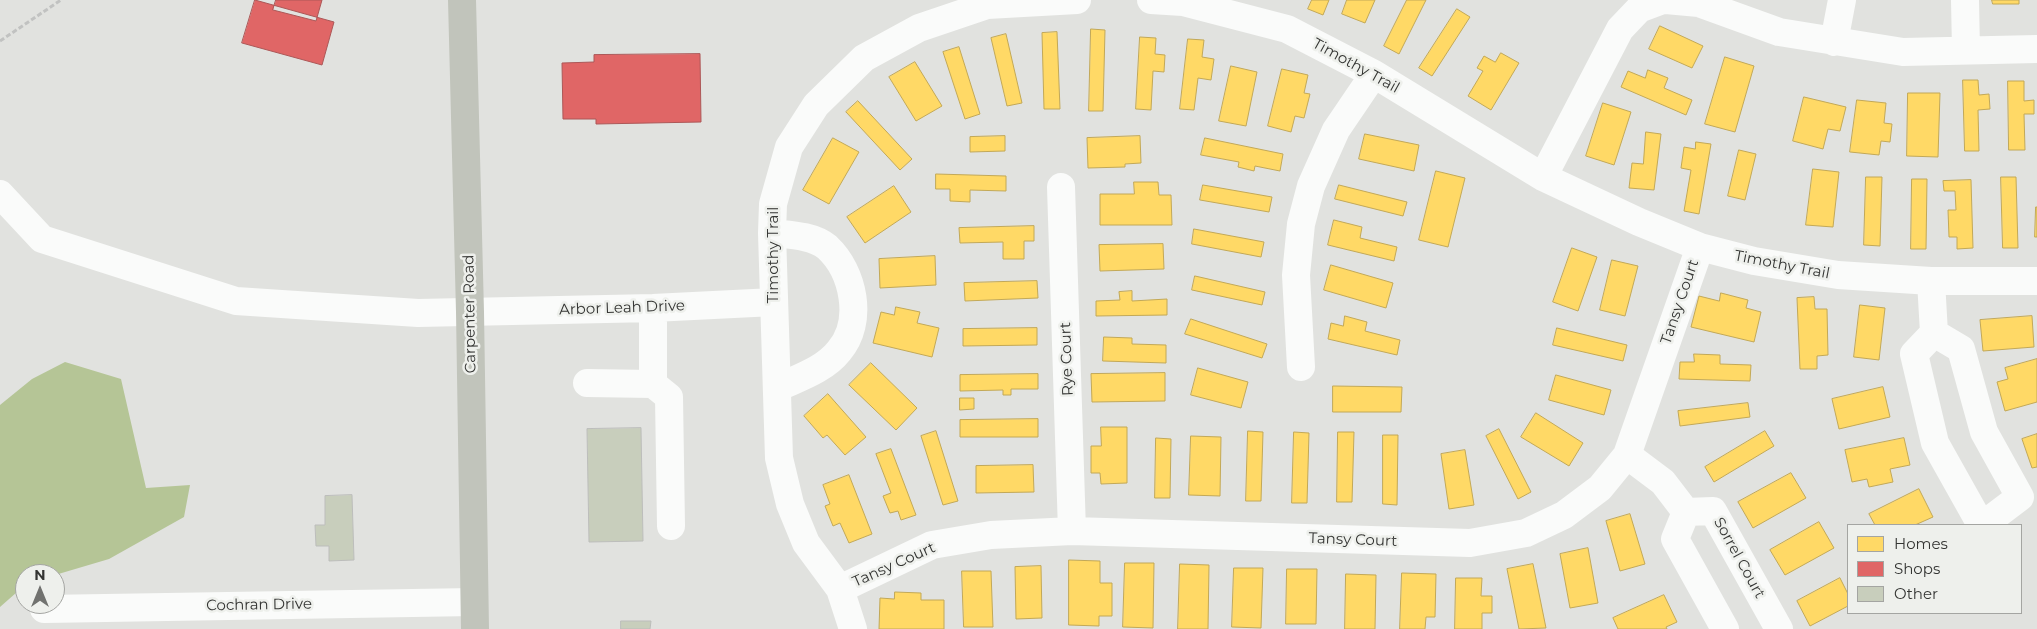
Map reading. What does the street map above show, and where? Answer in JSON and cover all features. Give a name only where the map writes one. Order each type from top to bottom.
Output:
[{"type":"main road","name":"Carpenter Road","points":[[462,0],[470,312],[475,629]]},
{"type":"street","name":"Timothy Trail","points":[[853,629],[840,589],[806,543],[790,504],[779,458],[772,233],[773,204],[789,147],[816,105],[864,58],[919,28],[987,3],[1077,0]]},
{"type":"street","name":"Timothy Trail","points":[[1151,0],[1183,1],[1287,29],[1374,74],[1543,177],[1639,222],[1700,246],[1754,261],[1838,275],[1931,281],[2037,281]]},
{"type":"street","points":[[1543,177],[1620,30],[1639,9],[1664,0],[1699,3],[1779,32],[1903,52],[2037,49]]},
{"type":"street","points":[[1834,42],[1842,0]]},
{"type":"street","points":[[1965,0],[1966,50]]},
{"type":"street","points":[[1301,367],[1296,275],[1301,224],[1311,186],[1336,130],[1374,74]]},
{"type":"street","name":"Rye Court","points":[[1061,187],[1072,531]]},
{"type":"street","name":"Arbor Leah Drive","points":[[0,194],[42,239],[236,301],[418,313],[653,308],[774,302]]},
{"type":"street","points":[[772,233],[808,238],[826,247],[843,269],[854,299],[853,326],[839,351],[816,370],[777,388]]},
{"type":"street","name":"Tansy Court","points":[[840,589],[932,545],[991,535],[1072,531],[1470,543],[1526,533],[1564,515],[1600,488],[1627,455],[1700,246]]},
{"type":"street","points":[[1931,281],[1934,332],[1914,354],[1935,443],[1981,524]]},
{"type":"street","points":[[653,308],[653,384]]},
{"type":"street","points":[[1934,332],[1961,349],[1984,432],[2020,497],[1983,524]]},
{"type":"street","points":[[587,383],[653,384],[669,397],[671,526]]},
{"type":"street","points":[[1627,455],[1663,482],[1686,512],[1675,539],[1725,629]]},
{"type":"street","name":"Sorrel Court","points":[[1686,512],[1713,510],[1779,629]]},
{"type":"street","name":"Cochran Drive","points":[[65,608],[474,602]]},
{"type":"path","points":[[0,41],[62,0]]},
{"type":"green space","points":[[65,362],[121,379],[146,488],[190,485],[184,517],[109,559],[65,572],[65,564],[15,564],[15,594],[0,607],[0,405],[32,379]]},
{"type":"building: Homes","points":[[1312,0],[1329,0],[1323,15],[1308,9]]},
{"type":"building: Homes","points":[[1347,0],[1375,0],[1365,23],[1342,14]]},
{"type":"building: Homes","points":[[1407,0],[1426,0],[1399,54],[1384,46]]},
{"type":"building: Homes","points":[[1992,0],[2019,0],[2019,4],[1993,4]]},
{"type":"building: Homes","points":[[1457,9],[1470,17],[1432,76],[1419,68]]},
{"type":"building: Homes","points":[[1660,26],[1703,46],[1692,68],[1649,49]]},
{"type":"building: Homes","points":[[1091,29],[1105,30],[1103,111],[1089,111]]},
{"type":"building: Homes","points":[[1057,32],[1060,109],[1044,109],[1042,33]]},
{"type":"building: Homes","points":[[1006,34],[1022,103],[1007,106],[991,38]]},
{"type":"building: Homes","points":[[1140,37],[1156,38],[1155,54],[1165,55],[1164,72],[1153,71],[1151,110],[1136,109]]},
{"type":"building: Homes","points":[[1188,39],[1204,40],[1202,57],[1214,59],[1211,80],[1198,78],[1194,110],[1180,109]]},
{"type":"building: Homes","points":[[959,47],[980,114],[965,119],[943,52]]},
{"type":"building: Homes","points":[[1501,53],[1519,63],[1491,110],[1468,96],[1483,71],[1477,68],[1484,56],[1495,62]]},
{"type":"building: Homes","points":[[1725,57],[1754,66],[1735,132],[1705,124]]},
{"type":"building: Homes","points":[[915,62],[942,106],[916,121],[889,77]]},
{"type":"building: Homes","points":[[1231,66],[1257,72],[1246,126],[1219,121]]},
{"type":"building: Homes","points":[[1282,69],[1308,75],[1304,93],[1310,94],[1304,118],[1295,116],[1291,132],[1268,126]]},
{"type":"building: Homes","points":[[1648,70],[1668,78],[1664,88],[1692,100],[1686,115],[1621,87],[1628,71],[1645,78]]},
{"type":"building: Homes","points":[[1963,80],[1978,80],[1979,95],[1989,94],[1990,109],[1978,110],[1979,151],[1965,151]]},
{"type":"building: Homes","points":[[2008,81],[2024,81],[2024,101],[2034,100],[2034,114],[2024,114],[2025,150],[2009,150]]},
{"type":"building: Homes","points":[[1908,93],[1940,93],[1938,157],[1907,156]]},
{"type":"building: Homes","points":[[1804,97],[1846,107],[1840,131],[1828,129],[1823,149],[1793,141]]},
{"type":"building: Homes","points":[[1857,100],[1886,103],[1884,123],[1892,124],[1890,142],[1881,141],[1879,155],[1850,152]]},
{"type":"building: Homes","points":[[858,101],[912,159],[900,170],[846,112]]},
{"type":"building: Homes","points":[[1603,103],[1631,112],[1614,165],[1586,156]]},
{"type":"building: Homes","points":[[1646,132],[1661,134],[1654,190],[1629,188],[1632,163],[1643,164]]},
{"type":"building: Homes","points":[[1365,134],[1419,145],[1414,171],[1359,159]]},
{"type":"building: Homes","points":[[1005,136],[1005,151],[970,152],[970,137]]},
{"type":"building: Homes","points":[[1140,136],[1141,163],[1125,164],[1125,167],[1088,168],[1087,138]]},
{"type":"building: Homes","points":[[833,138],[859,152],[829,204],[803,190]]},
{"type":"building: Homes","points":[[1205,138],[1283,154],[1280,171],[1255,166],[1254,171],[1238,167],[1239,162],[1201,155]]},
{"type":"building: Homes","points":[[1696,142],[1711,144],[1699,214],[1684,211],[1691,170],[1681,168],[1684,147],[1695,149]]},
{"type":"building: Homes","points":[[1739,150],[1756,154],[1745,200],[1728,196]]},
{"type":"building: Homes","points":[[1813,169],[1839,172],[1833,227],[1806,225]]},
{"type":"building: Homes","points":[[1436,171],[1465,178],[1448,247],[1419,240]]},
{"type":"building: Homes","points":[[936,174],[1006,176],[1006,191],[970,190],[970,202],[950,201],[950,189],[936,189]]},
{"type":"building: Homes","points":[[1866,177],[1882,177],[1880,246],[1864,245]]},
{"type":"building: Homes","points":[[2001,177],[2016,177],[2018,248],[2003,248]]},
{"type":"building: Homes","points":[[1912,179],[1927,179],[1926,249],[1911,249]]},
{"type":"building: Homes","points":[[1971,180],[1973,248],[1957,249],[1957,237],[1949,237],[1948,210],[1956,210],[1955,191],[1944,191],[1943,181]]},
{"type":"building: Homes","points":[[1134,182],[1158,182],[1159,195],[1171,195],[1172,225],[1100,225],[1100,194],[1134,194]]},
{"type":"building: Homes","points":[[1203,185],[1272,197],[1269,212],[1200,200]]},
{"type":"building: Homes","points":[[1339,185],[1407,202],[1403,216],[1335,199]]},
{"type":"building: Homes","points":[[894,186],[911,212],[865,243],[847,217]]},
{"type":"building: Homes","points":[[2036,207],[2037,237],[2035,237]]},
{"type":"building: Homes","points":[[1334,220],[1362,227],[1360,238],[1397,247],[1394,261],[1328,245]]},
{"type":"building: Homes","points":[[1034,226],[1034,241],[1024,241],[1024,259],[1003,259],[1003,242],[960,243],[959,228]]},
{"type":"building: Homes","points":[[1194,229],[1264,242],[1261,257],[1192,244]]},
{"type":"building: Homes","points":[[1163,244],[1164,269],[1100,271],[1099,245]]},
{"type":"building: Homes","points":[[1572,248],[1597,257],[1578,311],[1553,302]]},
{"type":"building: Homes","points":[[935,256],[936,285],[880,288],[879,259]]},
{"type":"building: Homes","points":[[1612,260],[1638,266],[1625,316],[1600,310]]},
{"type":"building: Homes","points":[[1331,265],[1393,283],[1386,308],[1324,290]]},
{"type":"building: Homes","points":[[1195,276],[1265,292],[1262,305],[1192,290]]},
{"type":"building: Homes","points":[[1037,281],[1038,298],[965,301],[964,283]]},
{"type":"building: Homes","points":[[1132,291],[1132,301],[1167,299],[1167,315],[1096,316],[1096,301],[1120,300],[1119,292]]},
{"type":"building: Homes","points":[[1721,293],[1748,300],[1746,308],[1761,312],[1754,342],[1691,327],[1699,296],[1719,301]]},
{"type":"building: Homes","points":[[1814,297],[1815,309],[1827,309],[1828,355],[1817,356],[1817,369],[1800,369],[1797,298]]},
{"type":"building: Homes","points":[[1860,305],[1885,308],[1879,360],[1854,357]]},
{"type":"building: Homes","points":[[896,307],[920,312],[917,323],[939,328],[932,357],[873,343],[881,312],[894,315]]},
{"type":"building: Homes","points":[[1345,316],[1367,322],[1365,331],[1400,340],[1397,355],[1328,339],[1331,323],[1343,326]]},
{"type":"building: Homes","points":[[2032,316],[2034,347],[1983,351],[1980,320]]},
{"type":"building: Homes","points":[[1191,319],[1267,344],[1262,358],[1185,334]]},
{"type":"building: Homes","points":[[1037,328],[1037,345],[963,346],[963,329]]},
{"type":"building: Homes","points":[[1557,328],[1627,345],[1623,361],[1553,345]]},
{"type":"building: Homes","points":[[1104,337],[1132,338],[1132,344],[1166,345],[1166,363],[1103,361]]},
{"type":"building: Homes","points":[[1694,354],[1720,355],[1720,364],[1751,365],[1750,381],[1679,379],[1680,362],[1694,362]]},
{"type":"building: Homes","points":[[2037,359],[2037,402],[2005,411],[1997,382],[2008,379],[2005,368]]},
{"type":"building: Homes","points":[[871,363],[917,408],[896,430],[849,385]]},
{"type":"building: Homes","points":[[1198,368],[1248,382],[1241,408],[1191,395]]},
{"type":"building: Homes","points":[[1165,373],[1165,401],[1092,402],[1091,374]]},
{"type":"building: Homes","points":[[1038,374],[1038,389],[1011,389],[1011,395],[1003,395],[1003,390],[960,391],[960,375]]},
{"type":"building: Homes","points":[[1556,375],[1611,390],[1604,415],[1549,400]]},
{"type":"building: Homes","points":[[1333,386],[1402,387],[1401,412],[1333,412]]},
{"type":"building: Homes","points":[[1883,387],[1890,417],[1839,429],[1832,399]]},
{"type":"building: Homes","points":[[828,394],[866,437],[845,455],[827,435],[823,438],[804,416]]},
{"type":"building: Homes","points":[[960,398],[974,398],[974,409],[960,410]]},
{"type":"building: Homes","points":[[1748,403],[1750,417],[1680,426],[1678,411]]},
{"type":"building: Homes","points":[[1536,413],[1583,443],[1569,466],[1521,437]]},
{"type":"building: Homes","points":[[1038,419],[1038,437],[960,437],[960,420]]},
{"type":"building: Homes","points":[[1101,427],[1127,427],[1127,483],[1101,484],[1100,473],[1091,473],[1091,446],[1101,446]]},
{"type":"building: Homes","points":[[1499,429],[1531,492],[1518,499],[1486,436]]},
{"type":"building: Homes","points":[[936,431],[958,501],[943,505],[921,436]]},
{"type":"building: Homes","points":[[1248,431],[1263,432],[1261,501],[1246,501]]},
{"type":"building: Homes","points":[[1765,431],[1774,446],[1714,482],[1705,467]]},
{"type":"building: Homes","points":[[1294,432],[1309,433],[1307,503],[1292,503]]},
{"type":"building: Homes","points":[[1338,432],[1354,432],[1352,502],[1337,502]]},
{"type":"building: Homes","points":[[2037,434],[2037,467],[2032,468],[2022,439]]},
{"type":"building: Homes","points":[[1383,435],[1398,435],[1397,505],[1383,504]]},
{"type":"building: Homes","points":[[1191,436],[1221,437],[1220,496],[1189,495]]},
{"type":"building: Homes","points":[[1156,438],[1171,439],[1170,498],[1155,498]]},
{"type":"building: Homes","points":[[1904,438],[1910,465],[1890,469],[1893,482],[1869,487],[1867,479],[1852,482],[1845,450]]},
{"type":"building: Homes","points":[[891,449],[916,515],[901,520],[898,511],[890,513],[883,496],[891,493],[876,454]]},
{"type":"building: Homes","points":[[1465,450],[1474,505],[1449,509],[1441,454]]},
{"type":"building: Homes","points":[[1033,465],[1034,492],[976,493],[976,466]]},
{"type":"building: Homes","points":[[1791,473],[1806,498],[1753,528],[1738,502]]},
{"type":"building: Homes","points":[[849,475],[872,534],[849,543],[840,523],[833,526],[825,506],[830,504],[823,485]]},
{"type":"building: Homes","points":[[1919,489],[1933,517],[1917,524],[1874,524],[1869,514]]},
{"type":"building: Homes","points":[[1630,514],[1645,564],[1620,571],[1606,521]]},
{"type":"building: Homes","points":[[1819,522],[1834,548],[1785,575],[1770,550]]},
{"type":"building: Homes","points":[[1588,548],[1598,603],[1570,608],[1560,554]]},
{"type":"building: Homes","points":[[1069,560],[1100,561],[1100,583],[1112,583],[1112,616],[1099,616],[1099,626],[1069,625]]},
{"type":"building: Homes","points":[[1125,563],[1154,563],[1153,628],[1123,627]]},
{"type":"building: Homes","points":[[1180,564],[1209,565],[1208,629],[1178,629]]},
{"type":"building: Homes","points":[[1533,564],[1546,628],[1519,629],[1507,569]]},
{"type":"building: Homes","points":[[1041,566],[1042,618],[1016,619],[1015,567]]},
{"type":"building: Homes","points":[[1234,568],[1263,568],[1261,628],[1232,627]]},
{"type":"building: Homes","points":[[1287,569],[1317,569],[1316,624],[1286,624]]},
{"type":"building: Homes","points":[[962,571],[991,571],[993,627],[964,627]]},
{"type":"building: Homes","points":[[1402,573],[1436,574],[1435,617],[1426,617],[1425,629],[1400,629]]},
{"type":"building: Homes","points":[[1346,574],[1376,575],[1375,629],[1345,629]]},
{"type":"building: Homes","points":[[1456,578],[1482,578],[1481,596],[1492,596],[1492,613],[1482,613],[1482,629],[1455,629]]},
{"type":"building: Homes","points":[[1840,578],[1847,592],[1847,607],[1810,626],[1797,601]]},
{"type":"building: Homes","points":[[895,592],[921,593],[921,600],[944,600],[944,629],[879,629],[880,598],[894,599]]},
{"type":"building: Homes","points":[[1664,595],[1677,622],[1666,627],[1667,629],[1618,629],[1613,618]]},
{"type":"building: Shops","points":[[255,0],[334,22],[322,65],[242,43]]},
{"type":"building: Shops","points":[[276,0],[322,0],[316,21],[273,10]]},
{"type":"building: Shops","points":[[700,54],[701,122],[596,124],[596,119],[563,119],[562,63],[594,62],[594,55]]},
{"type":"building: Other","points":[[641,428],[643,541],[589,542],[587,429]]},
{"type":"building: Other","points":[[352,495],[354,560],[329,561],[329,546],[316,546],[315,525],[325,525],[325,496]]},
{"type":"building: Other","points":[[621,621],[651,621],[650,629],[621,629]]}]
